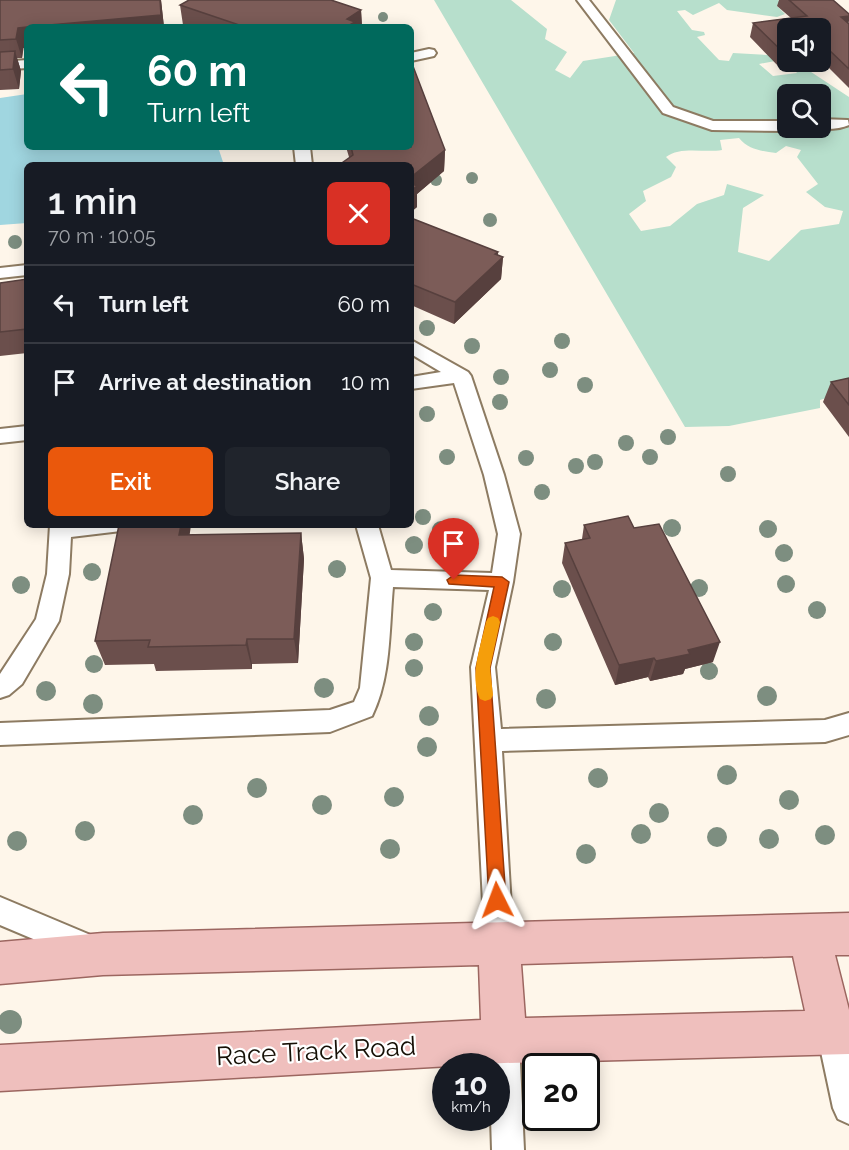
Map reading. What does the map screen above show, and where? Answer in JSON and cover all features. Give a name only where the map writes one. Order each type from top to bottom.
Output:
[{"type":"main road","points":[[0,963],[103,954],[829,935],[841,1032]]},
{"type":"main road","points":[[499,942],[504,1041]]},
{"type":"main road","name":"Race Track Road","points":[[0,1068],[504,1041],[841,1032]]},
{"type":"lane","points":[[582,1],[668,110],[711,125],[777,126]]},
{"type":"lane","points":[[414,56],[429,53]]},
{"type":"lane","points":[[0,66],[24,64]]},
{"type":"lane","points":[[831,124],[847,124]]},
{"type":"lane","points":[[0,273],[24,270]]},
{"type":"lane","points":[[414,347],[461,376],[494,475],[508,534],[502,582],[483,668],[499,942]]},
{"type":"lane","points":[[414,383],[461,376]]},
{"type":"lane","points":[[0,436],[24,433]]},
{"type":"lane","points":[[0,687],[13,677],[47,621],[58,574],[61,528]]},
{"type":"lane","points":[[0,734],[330,721],[363,709],[372,688],[382,578],[368,528]]},
{"type":"lane","points":[[382,578],[502,582]]},
{"type":"lane","points":[[489,740],[825,731],[849,724]]},
{"type":"lane","points":[[0,911],[103,954]]},
{"type":"lane","points":[[841,1032],[849,1108]]},
{"type":"lane","points":[[504,1041],[508,1150]]},
{"type":"green space","points":[[434,0],[511,0],[547,29],[545,39],[567,52],[555,70],[570,78],[583,61],[634,53],[609,20],[616,0],[778,0],[783,4],[777,6],[785,14],[777,17],[727,10],[719,3],[693,15],[685,10],[677,11],[692,30],[704,32],[705,35],[697,37],[719,60],[729,61],[733,53],[768,55],[775,61],[759,64],[773,76],[811,72],[829,84],[777,84],[777,138],[831,138],[831,85],[849,97],[849,391],[820,400],[820,408],[729,426],[685,427]],"holes":[[[739,138],[766,152],[776,153],[786,146],[801,150],[797,157],[818,184],[806,192],[825,207],[843,211],[839,224],[801,230],[769,261],[738,252],[743,208],[764,195],[727,184],[724,195],[697,204],[670,226],[641,231],[629,214],[646,201],[643,191],[671,177],[676,167],[666,157],[685,151],[722,150],[720,140]]]},
{"type":"water","points":[[24,94],[24,150],[219,150],[223,162],[24,162],[24,223],[0,225],[0,98]]},
{"type":"building","points":[[0,0],[160,0],[161,15],[62,24],[24,24],[24,27],[18,28],[16,39],[0,40]]},
{"type":"building","points":[[189,0],[331,0],[361,10],[347,19],[355,22],[351,24],[236,24],[180,5]]},
{"type":"building","points":[[789,0],[833,0],[849,14],[849,16],[841,17],[849,24],[849,69],[831,52],[831,18],[792,18],[807,16]]},
{"type":"building","points":[[777,20],[777,46],[753,23]]},
{"type":"building","points":[[15,51],[13,69],[0,70],[0,52]]},
{"type":"building","points":[[414,69],[445,150],[414,175],[414,162],[343,162],[353,155],[352,150],[414,150]]},
{"type":"building","points":[[414,219],[498,252],[495,254],[503,257],[455,302],[414,285]]},
{"type":"building","points":[[24,279],[24,329],[0,332],[0,283]]},
{"type":"building","points":[[849,378],[849,405],[831,382]]},
{"type":"building","points":[[628,516],[634,528],[659,524],[720,642],[688,650],[690,654],[619,665],[565,543],[590,538],[584,525]]},
{"type":"building","points":[[118,528],[180,528],[179,535],[301,533],[294,639],[247,639],[246,645],[148,647],[150,640],[95,641]]},
{"type":"slow traffic","points":[[485,695],[483,668],[493,622]]},
{"type":"route","points":[[454,580],[502,582],[483,668],[497,900]]}]
